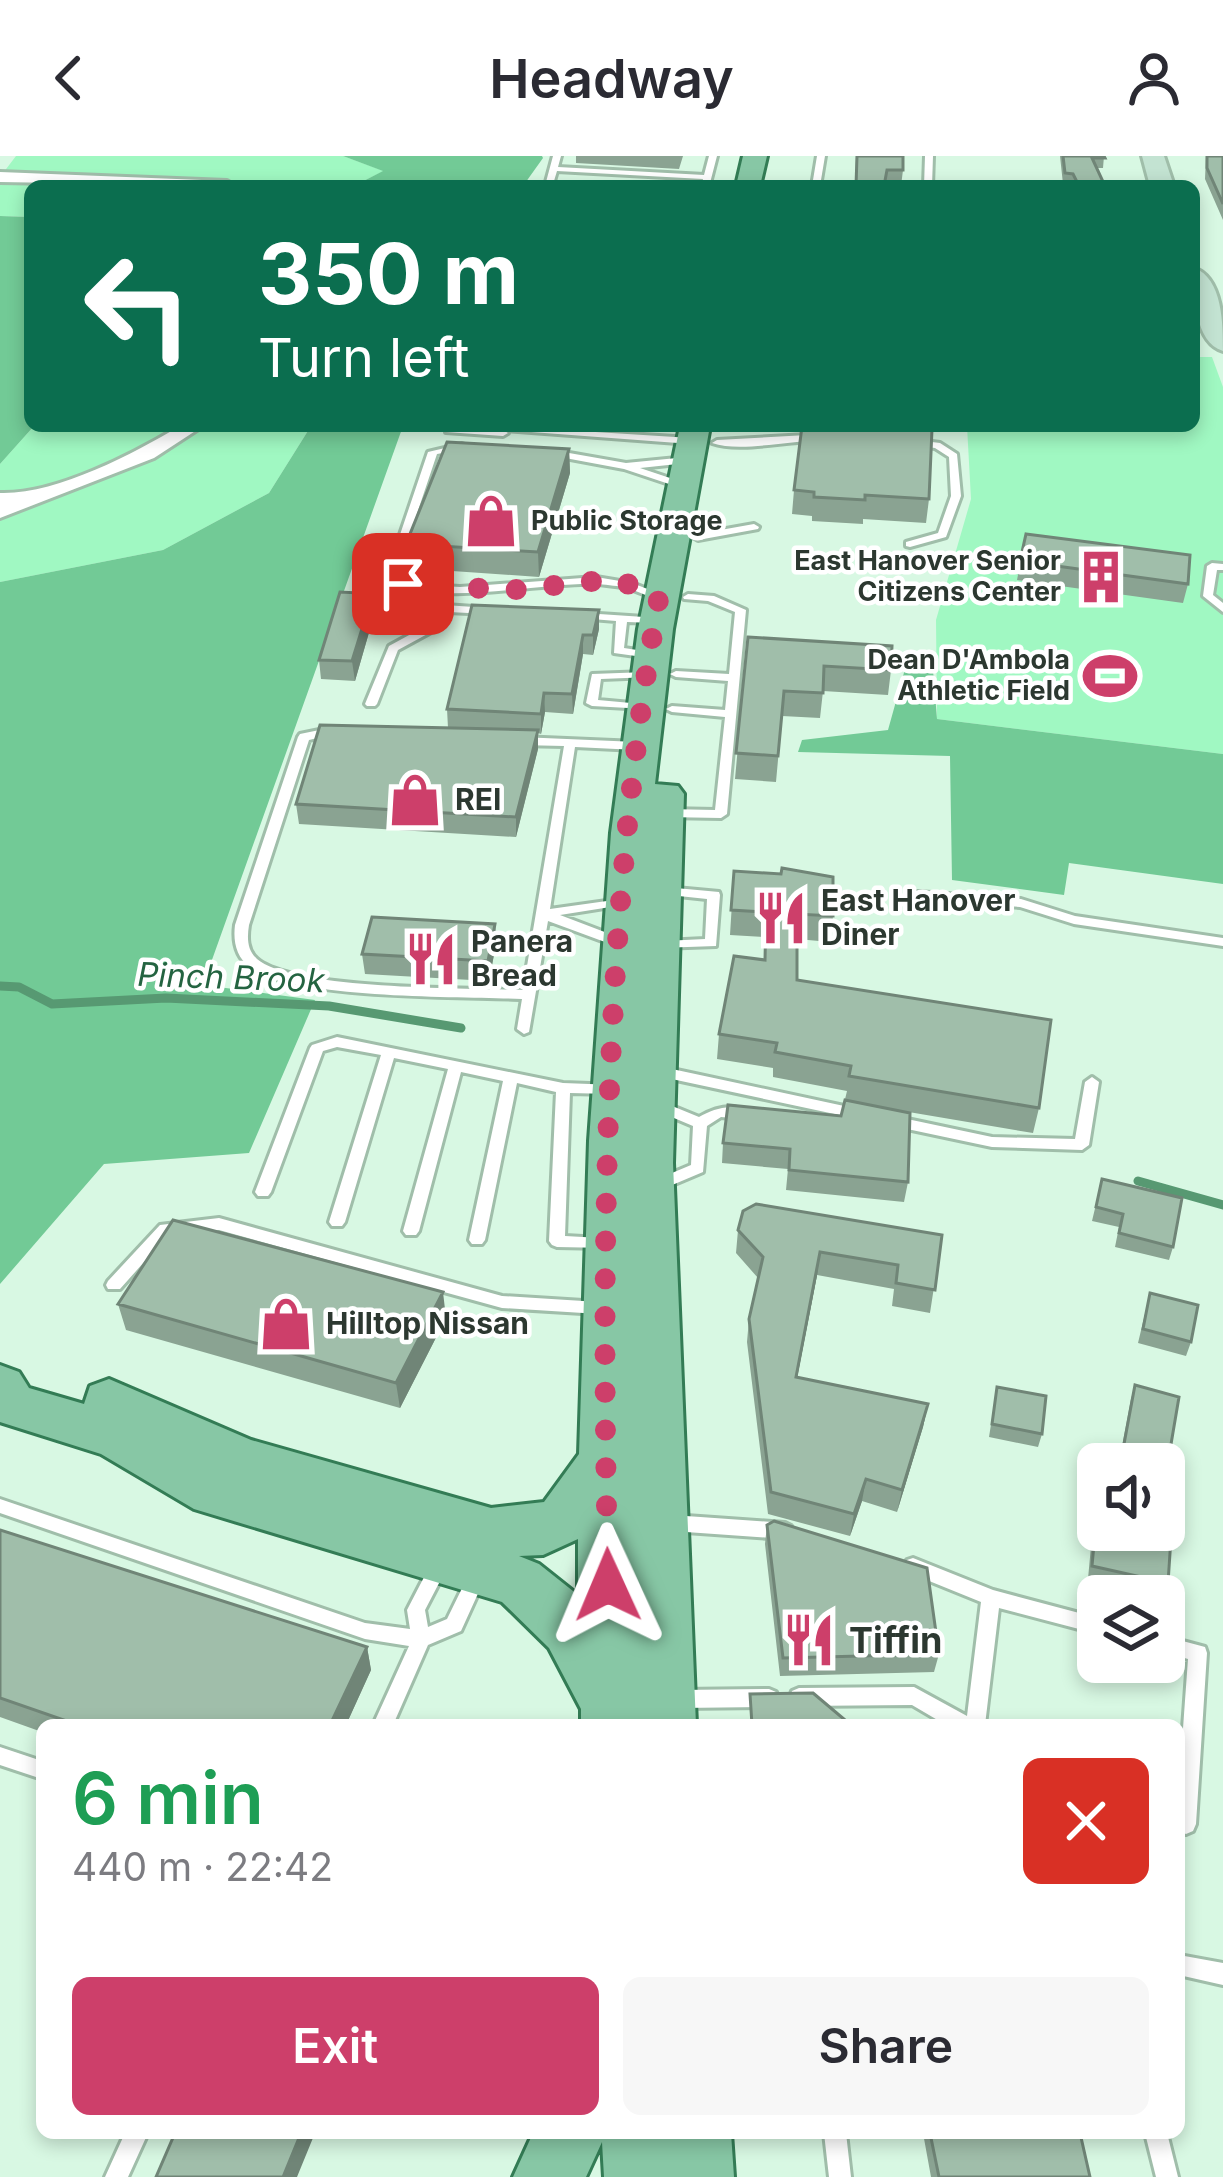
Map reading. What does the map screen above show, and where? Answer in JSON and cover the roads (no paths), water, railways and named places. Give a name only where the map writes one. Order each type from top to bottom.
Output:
[{"type":"main road","points":[[639,920],[663,813],[655,660],[698,536],[699,447]]},
{"type":"main road","points":[[638,1715],[656,1523],[649,1189],[637,1087],[639,920],[655,660],[699,447]]},
{"type":"main road","points":[[637,1087],[610,1244],[606,1461],[638,1715]]},
{"type":"main road","points":[[606,1461],[564,1519],[543,1531],[490,1533],[239,1460],[129,1408],[24,1374],[0,1385],[10,1404],[118,1436],[214,1492],[461,1565],[544,1597],[638,1715]]},
{"type":"main road","points":[[549,2177],[567,2139]]},
{"type":"main road","points":[[637,2139],[640,2177]]},
{"type":"main road","points":[[695,2139],[698,2177]]},
{"type":"street","points":[[0,177],[76,180]]},
{"type":"street","points":[[1200,288],[1220,330]]},
{"type":"street","points":[[0,512],[147,454],[184,432]]},
{"type":"street","points":[[0,499],[28,500]]},
{"type":"lane","points":[[551,180],[557,156]]},
{"type":"lane","points":[[556,169],[683,180]]},
{"type":"lane","points":[[527,432],[699,447],[833,439]]},
{"type":"lane","points":[[903,442],[946,449],[957,472],[956,496],[942,536],[910,544]]},
{"type":"lane","points":[[538,452],[626,466],[699,447]]},
{"type":"lane","points":[[626,466],[699,447]]},
{"type":"lane","points":[[473,448],[433,452],[391,576],[394,580],[512,590],[616,579],[655,660]]},
{"type":"lane","points":[[698,536],[754,527]]},
{"type":"lane","points":[[1223,567],[1212,566],[1208,596],[1223,610]]},
{"type":"lane","points":[[524,1029],[570,743],[710,598],[741,610],[727,715],[721,814],[663,813]]},
{"type":"lane","points":[[371,704],[393,649],[438,624],[445,608],[512,612]]},
{"type":"lane","points":[[578,616],[655,660],[727,715]]},
{"type":"lane","points":[[655,660],[731,678]]},
{"type":"lane","points":[[344,732],[322,730],[304,737],[242,925],[243,949],[256,966],[300,980],[530,994]]},
{"type":"lane","points":[[502,740],[570,743]]},
{"type":"lane","points":[[917,896],[1021,903],[1074,920],[1223,942]]},
{"type":"lane","points":[[543,914],[639,920]]},
{"type":"lane","points":[[543,914],[639,920]]},
{"type":"lane","points":[[263,1192],[316,1048],[337,1042],[562,1088],[637,1087],[992,1142],[1082,1145],[1092,1082]]},
{"type":"lane","points":[[337,1222],[389,1052]]},
{"type":"lane","points":[[411,1231],[456,1065]]},
{"type":"lane","points":[[477,1240],[511,1077]]},
{"type":"lane","points":[[637,1087],[700,1123]]},
{"type":"lane","points":[[562,1088],[557,1241],[610,1244]]},
{"type":"lane","points":[[700,1123],[718,1112],[761,1117]]},
{"type":"lane","points":[[649,1189],[698,1168],[700,1123]]},
{"type":"lane","points":[[114,1285],[165,1229],[219,1224],[502,1302],[608,1308]]},
{"type":"lane","points":[[0,1506],[365,1631],[421,1640],[454,1625],[461,1565]]},
{"type":"lane","points":[[656,1523],[771,1527],[813,1538]]},
{"type":"lane","points":[[896,1561],[991,1598],[1077,1621]]},
{"type":"lane","points":[[386,1719],[421,1640],[416,1610],[461,1565]]},
{"type":"lane","points":[[976,1719],[991,1598]]},
{"type":"lane","points":[[1185,1650],[1198,1653],[1185,1824]]},
{"type":"lane","points":[[638,1715],[914,1696],[954,1719]]},
{"type":"lane","points":[[0,1756],[36,1768]]},
{"type":"lane","points":[[1185,1966],[1223,1974]]},
{"type":"lane","points":[[116,2177],[134,2139]]},
{"type":"lane","points":[[836,2139],[841,2177]]},
{"type":"lane","points":[[1158,2139],[1167,2177]]},
{"type":"waterway","name":"Pinch Brook","points":[[0,986],[19,987],[52,1004],[166,998],[329,1006],[461,1028]]},
{"type":"waterway","name":"Pinch Brook","points":[[1138,1181],[1223,1205]]},
{"type":"place","name":"Public Storage","points":[[491,521]]},
{"type":"place","name":"East Hanover Senior Citizens Center","points":[[1101,577]]},
{"type":"place","name":"Dean D'Ambola Athletic Field","points":[[1110,676]]},
{"type":"place","name":"REI","points":[[415,800]]},
{"type":"place","name":"East Hanover Diner","points":[[781,918]]},
{"type":"place","name":"Panera Bread","points":[[431,959]]},
{"type":"place","name":"Hilltop Nissan","points":[[286,1324]]},
{"type":"place","name":"Tiffin","points":[[809,1640]]}]
